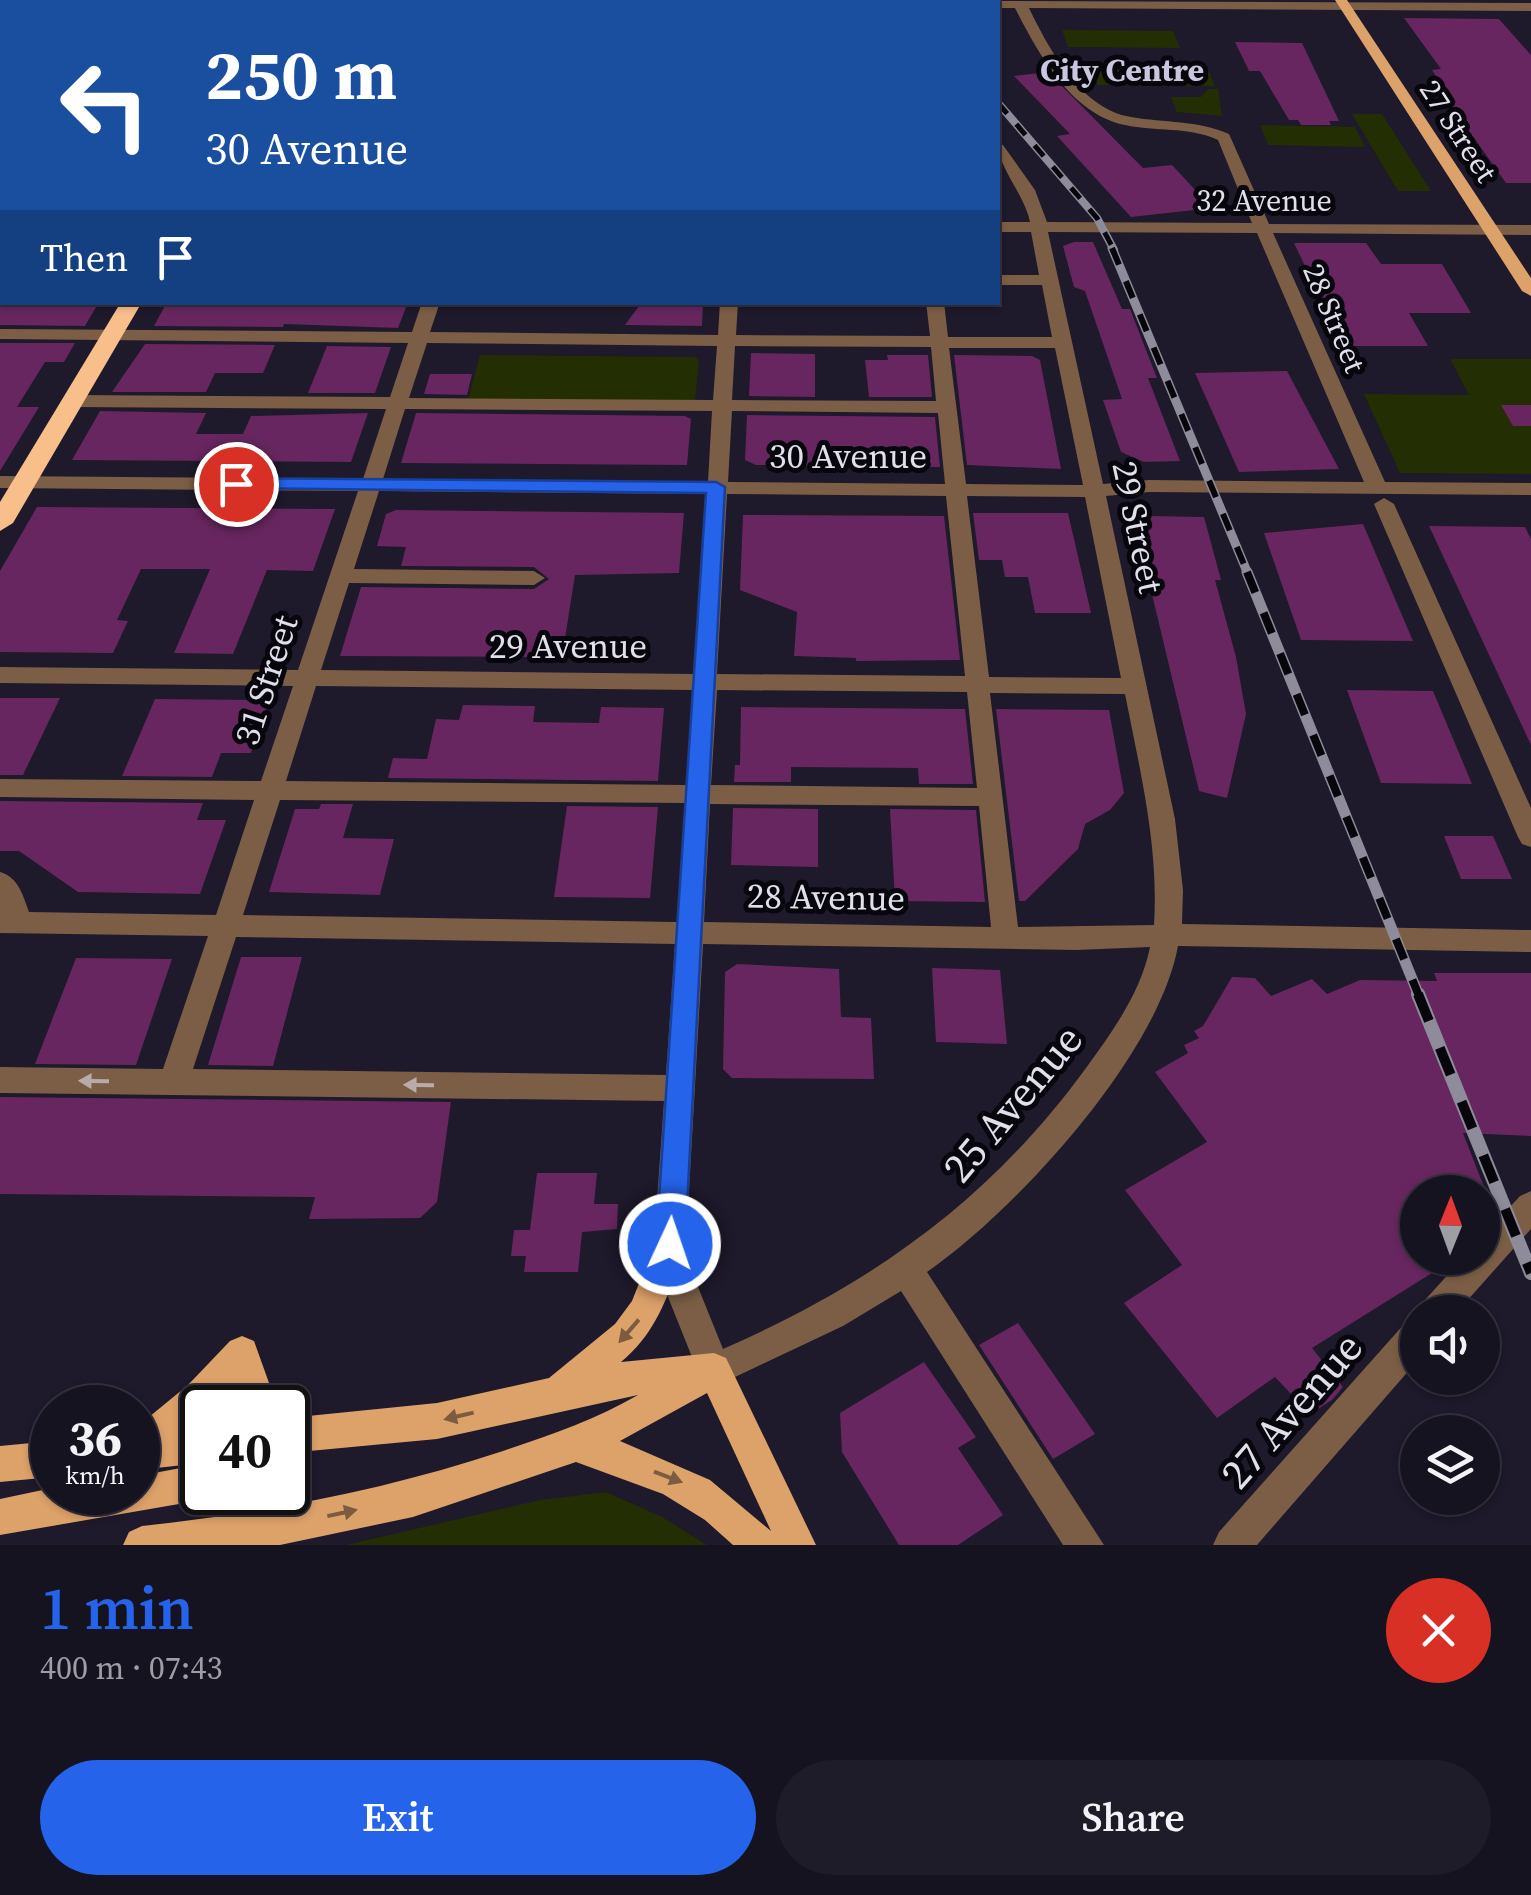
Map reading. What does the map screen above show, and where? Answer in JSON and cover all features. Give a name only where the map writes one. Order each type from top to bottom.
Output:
[{"type":"highway","points":[[0,523],[13,482],[74,401],[130,305]]},
{"type":"main road","name":"27 Street","points":[[1342,3],[1531,291]]},
{"type":"main road","points":[[554,1394],[627,1336],[645,1312],[670,1244]]},
{"type":"main road","points":[[211,1385],[242,1353],[253,1385]]},
{"type":"main road","points":[[714,1370],[797,1545]]},
{"type":"main road","name":"25 Avenue","points":[[310,1434],[437,1421],[617,1380],[714,1370]]},
{"type":"main road","name":"25 Avenue","points":[[142,1545],[239,1539],[413,1498],[576,1444],[637,1415],[714,1370]]},
{"type":"main road","points":[[160,1431],[180,1414]]},
{"type":"main road","points":[[576,1444],[685,1483],[717,1504],[760,1545]]},
{"type":"main road","points":[[0,1464],[30,1462]]},
{"type":"main road","points":[[0,1517],[42,1506],[180,1488]]},
{"type":"street","points":[[1000,4],[1342,3],[1530,8]]},
{"type":"street","name":"28 Street","points":[[1020,4],[1048,56],[1104,116],[1204,129],[1224,137],[1531,838]]},
{"type":"street","name":"29 Street","points":[[1000,150],[1015,168],[1036,208],[1106,534],[1160,803],[1168,880],[1166,934]]},
{"type":"street","name":"32 Avenue","points":[[1000,227],[1531,230]]},
{"type":"street","points":[[1000,280],[1049,280]]},
{"type":"street","name":"31 Street","points":[[174,1082],[430,305]]},
{"type":"street","points":[[714,1370],[681,1286],[670,1244],[728,305]]},
{"type":"street","points":[[935,305],[1006,938]]},
{"type":"street","points":[[0,334],[1062,342]]},
{"type":"street","points":[[74,401],[948,408]]},
{"type":"street","name":"30 Avenue","points":[[13,482],[1096,491],[1150,486],[1530,503]]},
{"type":"street","name":"30 Avenue","points":[[1096,491],[1152,499],[1381,495]]},
{"type":"street","points":[[1106,534],[1107,518],[1114,508],[1130,501],[1152,499]]},
{"type":"street","points":[[339,576],[534,578]]},
{"type":"street","name":"29 Avenue","points":[[0,675],[1135,686]]},
{"type":"street","points":[[0,788],[992,796]]},
{"type":"street","points":[[0,882],[10,895],[10,922]]},
{"type":"street","name":"28 Avenue","points":[[10,922],[1006,938],[1166,934],[1531,942]]},
{"type":"street","name":"25 Avenue","points":[[714,1370],[787,1338],[906,1271],[983,1212],[1036,1158],[1122,1041],[1162,960],[1166,934]]},
{"type":"street","points":[[0,1080],[679,1088]]},
{"type":"street","points":[[1451,1295],[1531,1206]]},
{"type":"street","points":[[906,1271],[1076,1542]]},
{"type":"street","name":"27 Avenue","points":[[1232,1545],[1400,1354]]},
{"type":"green space","points":[[1062,30],[1173,31],[1180,48],[1068,47]]},
{"type":"green space","points":[[1092,67],[1207,67],[1215,86],[1098,85]]},
{"type":"green space","points":[[1209,89],[1218,89],[1222,116],[1177,112],[1171,97],[1201,97]]},
{"type":"green space","points":[[1352,114],[1382,114],[1431,191],[1398,191]]},
{"type":"green space","points":[[1260,125],[1355,127],[1365,147],[1268,145]]},
{"type":"green space","points":[[480,355],[695,357],[699,360],[695,402],[468,400]]},
{"type":"green space","points":[[1450,359],[1531,359],[1531,474],[1400,473],[1364,394],[1469,395]]},
{"type":"green space","points":[[606,1492],[662,1517],[707,1545],[346,1545],[540,1500]]},
{"type":"building","points":[[1404,18],[1499,19],[1531,55],[1531,183],[1506,183],[1435,83],[1440,83],[1432,70],[1441,69]]},
{"type":"building","points":[[1235,42],[1302,43],[1339,121],[1329,121],[1331,125],[1301,125],[1298,120],[1289,120],[1260,71],[1249,71]]},
{"type":"building","points":[[1048,72],[1143,168],[1172,165],[1212,208],[1131,217],[1057,136],[1070,134],[1014,76]]},
{"type":"building","points":[[1093,242],[1122,309],[1130,309],[1157,378],[1148,378],[1180,461],[1144,462],[1121,452],[1103,400],[1122,399],[1085,291],[1074,287],[1063,246]]},
{"type":"building","points":[[1294,243],[1366,243],[1381,264],[1442,264],[1471,313],[1409,313],[1428,346],[1343,346]]},
{"type":"building","points":[[0,305],[97,305],[85,326],[0,325]]},
{"type":"building","points":[[165,305],[407,305],[398,328],[284,324],[154,326]]},
{"type":"building","points":[[640,305],[703,305],[702,326],[625,325]]},
{"type":"building","points":[[0,343],[75,343],[64,362],[45,362],[17,407],[39,407],[0,471]]},
{"type":"building","points":[[145,344],[275,345],[263,373],[215,373],[206,392],[112,392]]},
{"type":"building","points":[[327,346],[391,347],[375,393],[308,393]]},
{"type":"building","points":[[751,353],[815,354],[815,397],[749,396]]},
{"type":"building","points":[[887,355],[928,355],[932,397],[869,397],[865,360],[888,360]]},
{"type":"building","points":[[954,355],[1032,356],[1040,360],[1061,469],[967,465]]},
{"type":"building","points":[[1287,371],[1339,469],[1239,472],[1195,373]]},
{"type":"building","points":[[430,374],[472,374],[467,395],[424,394]]},
{"type":"building","points":[[1501,405],[1531,405],[1531,426],[1513,426]]},
{"type":"building","points":[[100,411],[206,413],[196,434],[243,434],[251,416],[368,413],[351,462],[72,460]]},
{"type":"building","points":[[416,413],[685,416],[691,419],[687,465],[401,463]]},
{"type":"building","points":[[747,415],[935,417],[940,467],[756,465],[745,460]]},
{"type":"building","points":[[37,507],[335,509],[313,571],[267,570],[233,654],[174,653],[210,569],[141,569],[117,620],[128,621],[113,653],[0,652],[0,571]]},
{"type":"building","points":[[396,510],[684,513],[679,573],[575,575],[562,657],[340,656],[361,587],[534,589],[549,579],[534,567],[401,566],[406,547],[377,546],[386,514]]},
{"type":"building","points":[[973,513],[1068,513],[1091,613],[1035,613],[1028,577],[1005,577],[1002,560],[979,560]]},
{"type":"building","points":[[743,515],[944,516],[960,660],[856,661],[794,656],[797,612],[740,590]]},
{"type":"building","points":[[1149,516],[1204,517],[1221,580],[1215,580],[1236,657],[1246,714],[1227,798],[1199,791],[1135,523],[1150,522]]},
{"type":"building","points":[[1363,524],[1413,641],[1301,640],[1264,533]]},
{"type":"building","points":[[1429,526],[1525,527],[1531,539],[1531,745]]},
{"type":"building","points":[[1347,690],[1433,691],[1472,784],[1381,783]]},
{"type":"building","points":[[0,698],[60,698],[23,775],[0,775]]},
{"type":"building","points":[[155,699],[269,700],[251,753],[221,753],[212,777],[122,776]]},
{"type":"building","points":[[463,705],[535,706],[533,722],[599,723],[601,707],[664,708],[658,781],[388,778],[393,758],[427,759],[436,719],[459,720]]},
{"type":"building","points":[[741,707],[965,709],[973,784],[919,784],[918,768],[791,767],[791,782],[734,782],[735,765],[740,765]]},
{"type":"building","points":[[996,709],[1109,710],[1124,793],[1110,810],[1085,824],[1078,849],[1025,901],[1019,901]]},
{"type":"building","points":[[0,801],[203,803],[197,820],[226,820],[200,894],[78,892],[19,851],[0,851]]},
{"type":"building","points":[[321,804],[353,804],[343,838],[394,839],[380,895],[269,892],[295,809],[319,809]]},
{"type":"building","points":[[567,806],[658,807],[650,898],[554,897]]},
{"type":"building","points":[[733,808],[818,809],[818,867],[731,865]]},
{"type":"building","points":[[890,809],[976,810],[985,902],[895,901]]},
{"type":"building","points":[[1444,836],[1493,836],[1512,879],[1461,879]]},
{"type":"building","points":[[241,957],[302,957],[273,1066],[208,1065]]},
{"type":"building","points":[[76,958],[172,959],[136,1065],[35,1064]]},
{"type":"building","points":[[737,964],[839,969],[841,1017],[871,1018],[874,1079],[732,1078],[723,1069],[725,972]]},
{"type":"building","points":[[932,968],[1000,970],[1007,1044],[936,1042]]},
{"type":"building","points":[[1434,973],[1531,973],[1531,1136],[1463,1133],[1479,1175],[1400,1175],[1400,1275],[1429,1275],[1312,1348],[1343,1387],[1332,1400],[1310,1414],[1275,1377],[1217,1418],[1124,1303],[1182,1265],[1125,1190],[1207,1142],[1155,1072],[1188,1053],[1184,1045],[1199,1038],[1194,1031],[1203,1026],[1232,977],[1255,978],[1271,996],[1312,979],[1327,994],[1360,980],[1437,981]]},
{"type":"building","points":[[0,1097],[451,1102],[437,1202],[420,1218],[309,1219],[315,1197],[0,1194]]},
{"type":"building","points":[[537,1173],[597,1173],[594,1204],[618,1204],[617,1229],[582,1232],[578,1272],[524,1272],[526,1256],[511,1256],[514,1230],[530,1230]]},
{"type":"building","points":[[1018,1323],[1095,1434],[1053,1459],[979,1345]]},
{"type":"building","points":[[924,1362],[976,1437],[958,1448],[1003,1515],[958,1545],[899,1545],[842,1452],[840,1413]]},
{"type":"railway","points":[[1000,105],[1097,218],[1114,250]]},
{"type":"railway","points":[[1112,248],[1248,574]]},
{"type":"railway","points":[[1247,572],[1419,996]]},
{"type":"railway","points":[[1418,994],[1531,1273]]},
{"type":"district","name":"City Centre","points":[[1122,70]]},
{"type":"route","points":[[236,484],[716,487],[670,1244]]}]
